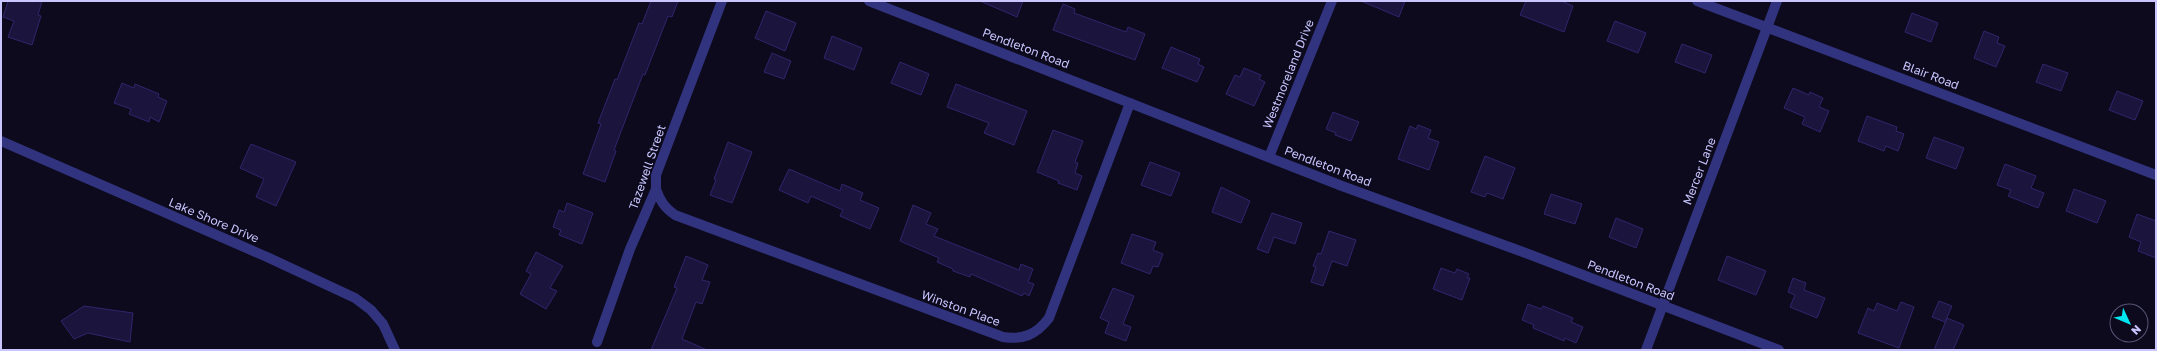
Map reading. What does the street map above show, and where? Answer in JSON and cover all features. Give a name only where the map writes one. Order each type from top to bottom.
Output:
[{"type":"street","name":"Tazewell Street","points":[[597,342],[630,250],[656,189],[656,175],[722,1]]},
{"type":"street","name":"Pendleton Road","points":[[869,1],[1269,157],[1779,350]]},
{"type":"street","name":"Westmoreland Drive","points":[[1269,157],[1332,1]]},
{"type":"street","name":"Blair Road","points":[[1696,1],[2156,174]]},
{"type":"street","name":"Mercer Lane","points":[[1646,350],[1777,1]]},
{"type":"street","name":"Winston Place","points":[[656,189],[659,198],[666,208],[675,215],[1002,337],[1021,338],[1040,330],[1049,318],[1130,103]]},
{"type":"street","name":"Lake Shore Drive","points":[[1,140],[267,257],[355,298],[370,310],[383,324],[395,350]]},
{"type":"building","points":[[8,1],[42,1],[38,15],[41,16],[32,45],[8,37],[14,21],[3,17]]},
{"type":"building","points":[[651,1],[678,1],[672,17],[668,16],[645,75],[643,74],[614,150],[616,151],[605,182],[583,174],[601,124],[598,123],[615,79],[617,80],[639,23],[642,24]]},
{"type":"building","points":[[980,1],[1023,1],[1017,17]]},
{"type":"building","points":[[1361,1],[1405,1],[1399,17]]},
{"type":"building","points":[[1526,1],[1561,1],[1573,6],[1564,32],[1520,15]]},
{"type":"building","points":[[1063,4],[1075,9],[1074,13],[1126,32],[1128,27],[1145,34],[1135,60],[1053,30]]},
{"type":"building","points":[[766,11],[796,23],[785,51],[755,38]]},
{"type":"building","points":[[1912,13],[1938,23],[1931,42],[1905,32]]},
{"type":"building","points":[[1615,21],[1646,33],[1638,53],[1607,41]]},
{"type":"building","points":[[1984,31],[1999,37],[1997,43],[2005,46],[1996,67],[1974,58]]},
{"type":"building","points":[[832,36],[862,48],[854,70],[824,58]]},
{"type":"building","points":[[1682,44],[1712,55],[1705,73],[1675,62]]},
{"type":"building","points":[[1171,47],[1200,59],[1198,64],[1204,67],[1197,82],[1162,68]]},
{"type":"building","points":[[772,53],[791,61],[784,79],[764,72]]},
{"type":"building","points":[[900,62],[929,74],[921,95],[891,83]]},
{"type":"building","points":[[2043,64],[2068,73],[2061,91],[2036,82]]},
{"type":"building","points":[[1244,68],[1261,75],[1259,79],[1265,82],[1254,106],[1226,94],[1235,75],[1240,77]]},
{"type":"building","points":[[122,83],[134,88],[135,84],[159,94],[158,97],[167,101],[159,122],[150,117],[149,122],[129,114],[131,109],[114,103]]},
{"type":"building","points":[[956,84],[1027,111],[1014,145],[984,133],[989,123],[947,107]]},
{"type":"building","points":[[1793,88],[1809,95],[1810,92],[1823,98],[1819,107],[1829,111],[1820,132],[1802,124],[1805,117],[1784,108]]},
{"type":"building","points":[[2117,91],[2143,101],[2135,120],[2109,110]]},
{"type":"building","points":[[1333,112],[1359,122],[1351,141],[1335,135],[1336,133],[1326,129]]},
{"type":"building","points":[[1867,116],[1897,127],[1896,131],[1904,134],[1898,151],[1886,146],[1884,151],[1858,141]]},
{"type":"building","points":[[1418,125],[1431,130],[1428,138],[1439,142],[1429,170],[1398,159],[1410,126],[1416,129]]},
{"type":"building","points":[[1053,130],[1083,141],[1075,162],[1078,163],[1075,173],[1082,176],[1077,190],[1058,183],[1059,181],[1037,172]]},
{"type":"building","points":[[1934,137],[1964,148],[1956,169],[1926,158]]},
{"type":"building","points":[[728,142],[752,152],[732,203],[710,195],[716,180],[714,179]]},
{"type":"building","points":[[251,144],[296,162],[276,206],[256,197],[264,179],[240,168]]},
{"type":"building","points":[[1485,156],[1515,168],[1503,199],[1487,193],[1485,197],[1471,192]]},
{"type":"building","points":[[1150,162],[1180,173],[1171,196],[1141,185]]},
{"type":"building","points":[[2005,164],[2036,176],[2031,188],[2044,193],[2038,208],[2008,196],[2011,190],[1997,185]]},
{"type":"building","points":[[789,169],[840,191],[842,184],[863,193],[860,200],[879,208],[870,229],[840,216],[843,210],[811,196],[808,203],[779,190]]},
{"type":"building","points":[[1221,187],[1250,201],[1241,223],[1212,212]]},
{"type":"building","points":[[2074,189],[2106,201],[2097,223],[2066,211]]},
{"type":"building","points":[[1551,194],[1582,204],[1575,224],[1544,214]]},
{"type":"building","points":[[567,203],[593,213],[582,244],[559,235],[561,230],[553,227],[559,210],[564,212]]},
{"type":"building","points":[[913,205],[931,213],[926,224],[938,229],[934,236],[1019,270],[1021,264],[1033,269],[1028,282],[1034,284],[1029,296],[1024,293],[1022,296],[971,274],[970,277],[953,271],[953,269],[937,262],[939,258],[900,241]]},
{"type":"building","points":[[1272,213],[1302,223],[1295,244],[1274,237],[1268,253],[1257,249]]},
{"type":"building","points":[[2137,214],[2156,221],[2156,258],[2138,251],[2141,242],[2129,237]]},
{"type":"building","points":[[1616,218],[1643,229],[1636,248],[1609,237]]},
{"type":"building","points":[[1329,231],[1356,240],[1347,266],[1332,261],[1323,286],[1311,282],[1316,267],[1313,266],[1318,253],[1321,254]]},
{"type":"building","points":[[1132,234],[1156,242],[1153,250],[1163,254],[1158,267],[1153,266],[1150,274],[1121,263]]},
{"type":"building","points":[[536,252],[563,266],[550,288],[557,291],[546,309],[520,294],[531,274],[526,271]]},
{"type":"building","points":[[686,256],[708,265],[702,280],[710,282],[702,304],[696,302],[682,339],[707,350],[651,350],[677,288],[674,287]]},
{"type":"building","points":[[1727,256],[1766,271],[1756,295],[1718,280]]},
{"type":"building","points":[[1441,268],[1455,273],[1457,269],[1469,274],[1467,278],[1470,278],[1462,300],[1433,289]]},
{"type":"building","points":[[1793,278],[1806,283],[1804,290],[1825,298],[1817,318],[1790,307],[1795,295],[1788,292]]},
{"type":"building","points":[[1113,288],[1134,296],[1123,324],[1131,327],[1126,341],[1105,333],[1109,322],[1100,318]]},
{"type":"building","points":[[1939,301],[1952,306],[1945,322],[1932,317]]},
{"type":"building","points":[[1901,302],[1914,307],[1899,348],[1858,333],[1868,308],[1874,311],[1877,303],[1897,311]]},
{"type":"building","points":[[1528,304],[1541,309],[1543,306],[1573,318],[1571,322],[1583,327],[1576,343],[1565,338],[1564,341],[1533,328],[1534,325],[1522,320]]},
{"type":"building","points":[[84,306],[133,313],[130,342],[88,333],[74,339],[61,321]]},
{"type":"building","points":[[1947,318],[1964,325],[1953,350],[1934,350]]}]
